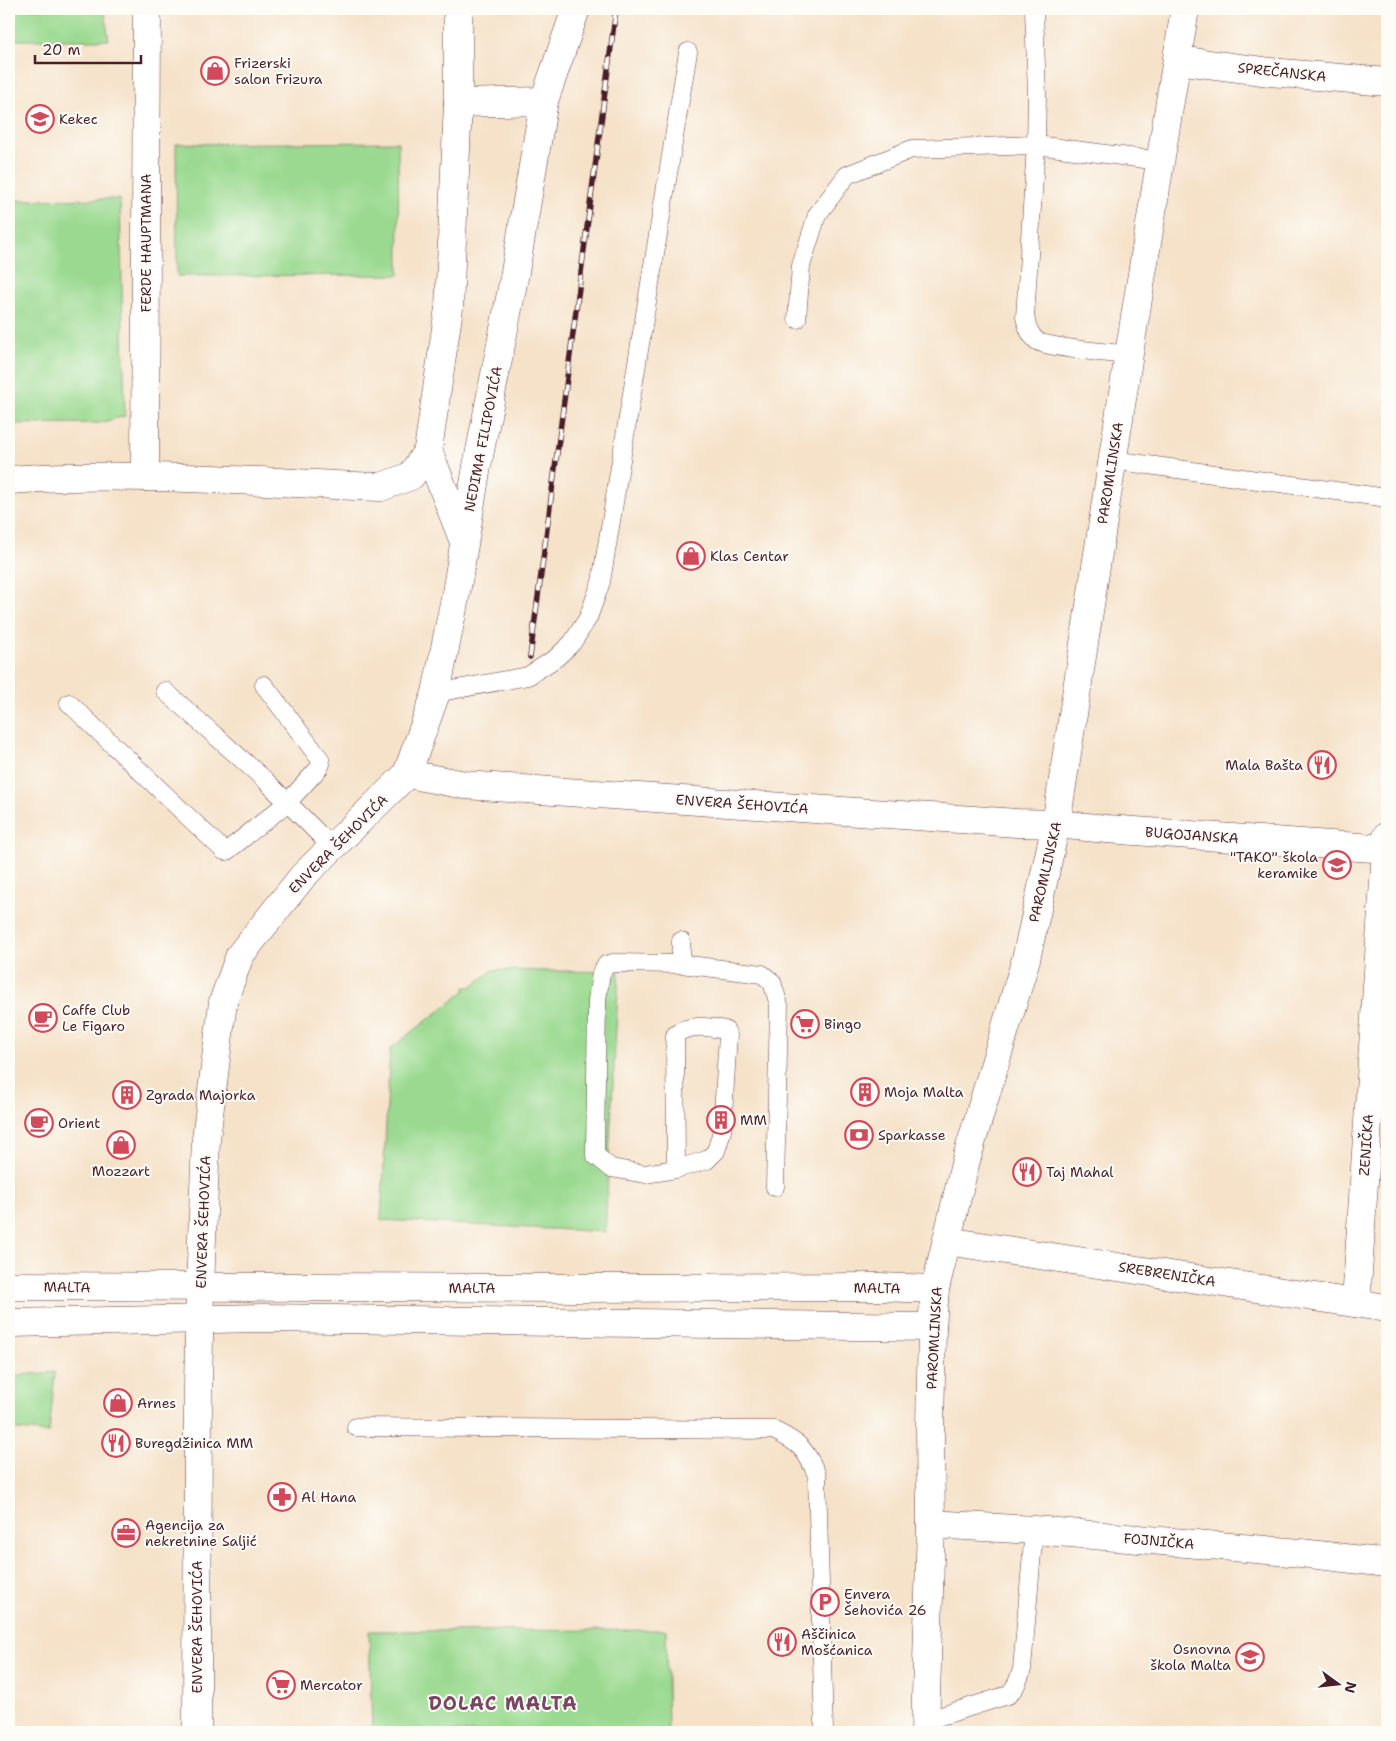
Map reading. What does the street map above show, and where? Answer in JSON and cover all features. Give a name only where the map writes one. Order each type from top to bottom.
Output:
[{"type":"street","name":"FERDE HAUPTMANA","points":[[145,477],[147,9]]},
{"type":"street","points":[[9,480],[48,477],[145,477],[381,487],[411,476],[428,450],[449,308],[458,103],[458,9]]},
{"type":"street","name":"NEDIMA FILIPOVIĆA","points":[[407,774],[436,693],[456,593],[477,466],[514,278],[544,101],[576,9]]},
{"type":"street","name":"PAROMLINSKA","points":[[925,1727],[931,1524],[932,1328],[935,1289],[965,1164],[1026,959],[1056,824],[1112,460],[1185,9]]},
{"type":"street","name":"SPREČANSKA","points":[[1177,60],[1270,72],[1387,82]]},
{"type":"street","points":[[458,103],[544,101]]},
{"type":"street","points":[[428,450],[464,543]]},
{"type":"street","name":"ENVERA ŠEHOVIĆA","points":[[197,1732],[199,1319],[206,1139],[223,1002],[240,955],[303,876],[407,774],[465,785],[1017,823],[1056,824]]},
{"type":"street","name":"BUGOJANSKA","points":[[1056,824],[1107,829],[1387,845]]},
{"type":"street","name":"ZENIČKA","points":[[1356,1304],[1387,845]]},
{"type":"street","name":"SREBRENIČKA","points":[[947,1241],[1387,1308]]},
{"type":"street","name":"MALTA","points":[[9,1286],[200,1288],[879,1287],[935,1289]]},
{"type":"street","points":[[9,1324],[262,1318],[932,1328]]},
{"type":"street","name":"FOJNIČKA","points":[[931,1524],[1034,1530],[1301,1553],[1387,1563]]},
{"type":"lane","points":[[1034,9],[1037,96],[1036,145],[1025,317],[1029,332],[1038,342],[1105,353],[1129,354]]},
{"type":"lane","points":[[436,693],[528,676],[556,658],[572,643],[588,618],[602,582],[688,52]]},
{"type":"lane","points":[[796,319],[800,266],[817,216],[847,175],[912,149],[1036,145],[1160,161]]},
{"type":"lane","points":[[1112,460],[1387,498]]},
{"type":"lane","points":[[70,703],[224,851],[227,851],[287,803],[320,768],[321,764],[320,759],[264,685]]},
{"type":"lane","points":[[165,691],[265,780],[332,847]]},
{"type":"lane","points":[[681,964],[682,941]]},
{"type":"lane","points":[[676,1169],[674,1035],[691,1027],[725,1030],[728,1035],[722,1131],[716,1151],[707,1160],[676,1169],[645,1174],[611,1168],[595,1155],[597,1000],[601,972],[606,966],[619,963],[681,964],[762,974],[772,982],[779,1005],[776,1187]]},
{"type":"lane","points":[[356,1428],[774,1430],[794,1440],[809,1457],[818,1474],[824,1732]]},
{"type":"lane","points":[[925,1727],[1008,1695],[1013,1691],[1022,1669],[1034,1530]]},
{"type":"green space","points":[[12,9],[104,9],[109,40],[14,40]]},
{"type":"green space","points":[[398,142],[399,275],[177,276],[176,144]]},
{"type":"green space","points":[[120,199],[125,416],[99,423],[9,424],[9,200]]},
{"type":"green space","points":[[493,970],[619,972],[605,1232],[381,1220],[390,1049],[465,991],[465,987],[471,987]]},
{"type":"green space","points":[[55,1372],[49,1433],[9,1429],[9,1376]]},
{"type":"green space","points":[[666,1630],[668,1732],[372,1732],[369,1631]]},
{"type":"railway","points":[[530,657],[616,9]]},
{"type":"place","name":"Frizerski salon Frizura","points":[[215,71]]},
{"type":"place","name":"Kekec","points":[[40,119]]},
{"type":"place","name":"Klas Centar","points":[[691,556]]},
{"type":"place","name":"Mala Bašta","points":[[1322,765]]},
{"type":"place","name":"\"TAKO\" škola keramike","points":[[1337,865]]},
{"type":"place","name":"Caffe Club Le Figaro","points":[[43,1018]]},
{"type":"place","name":"Bingo","points":[[805,1024]]},
{"type":"place","name":"Moja Malta","points":[[865,1092]]},
{"type":"place","name":"Zgrada Majorka","points":[[127,1095]]},
{"type":"place","name":"MM","points":[[721,1120]]},
{"type":"place","name":"Orient","points":[[39,1123]]},
{"type":"place","name":"Sparkasse","points":[[859,1135]]},
{"type":"place","name":"Mozzart","points":[[121,1145]]},
{"type":"place","name":"Taj Mahal","points":[[1027,1172]]},
{"type":"place","name":"Arnes","points":[[118,1403]]},
{"type":"place","name":"Buregdžinica MM","points":[[116,1443]]},
{"type":"place","name":"Al Hana","points":[[282,1497]]},
{"type":"place","name":"Agencija za nekretnine Saljić","points":[[126,1533]]},
{"type":"place","name":"Envera Šehovića 26","points":[[825,1602]]},
{"type":"place","name":"Aščinica Mošćanica","points":[[782,1642]]},
{"type":"place","name":"Osnovna škola Malta","points":[[1250,1657]]},
{"type":"place","name":"Mercator","points":[[281,1685]]},
{"type":"district","name":"DOLAC MALTA","points":[[503,1703]]}]
